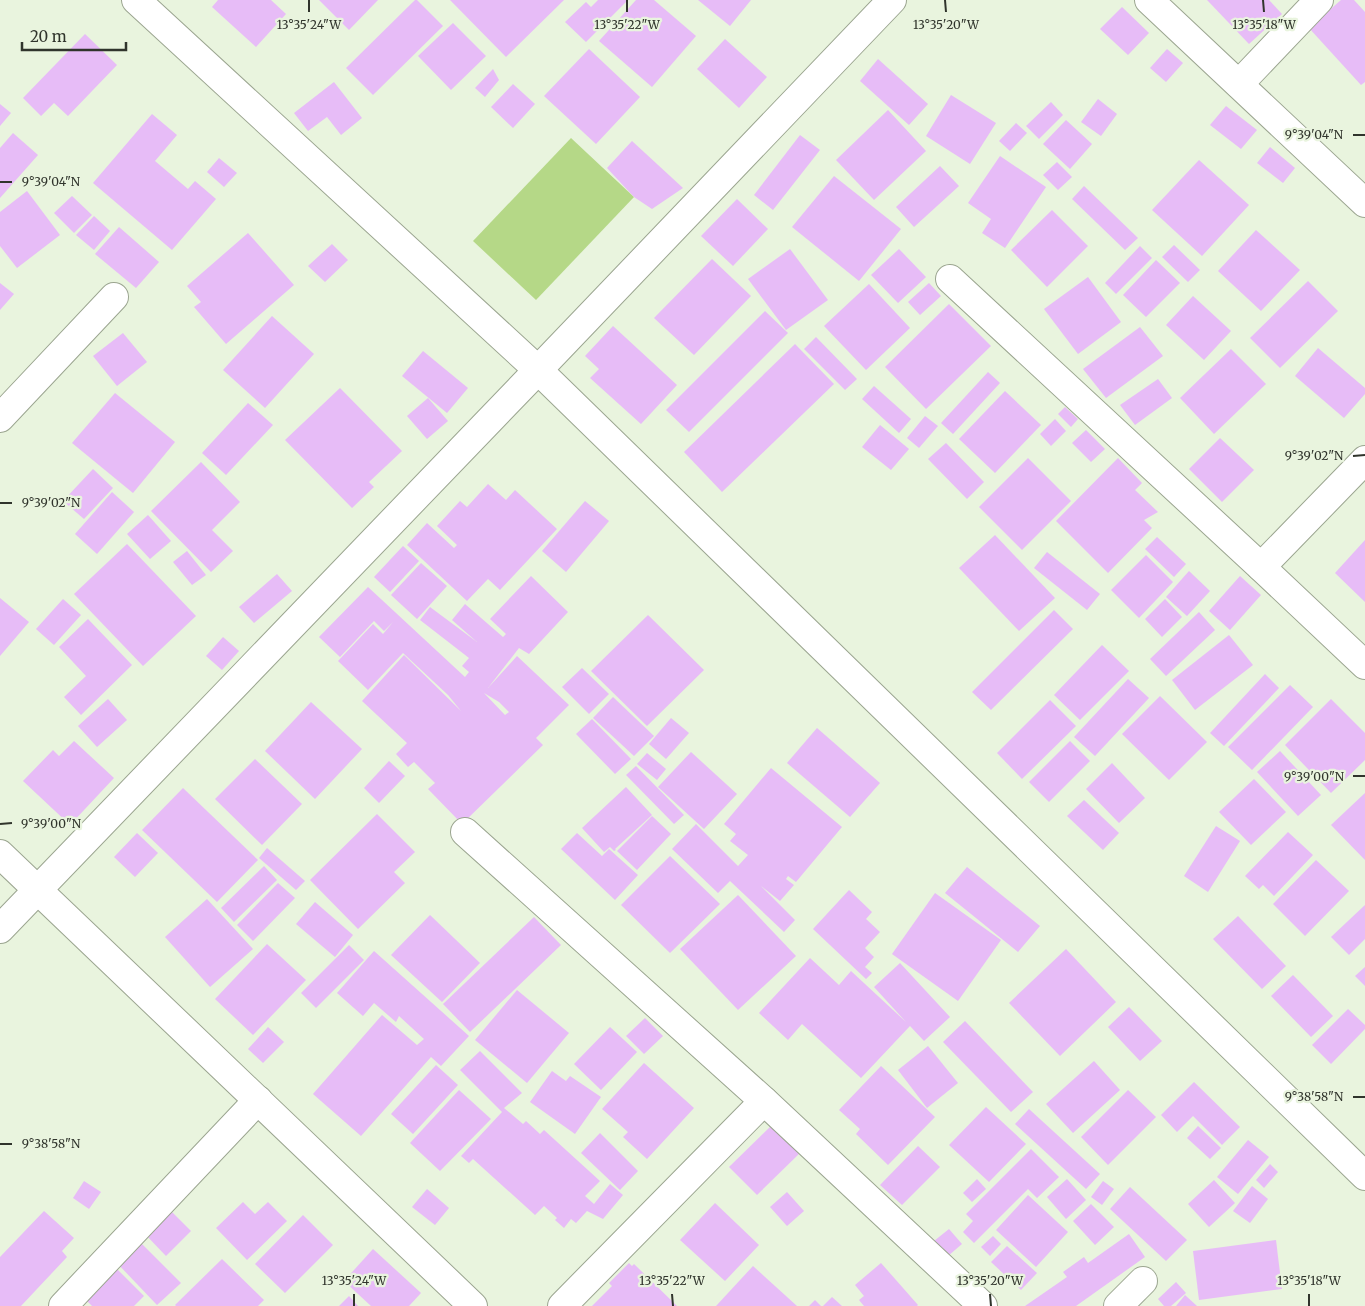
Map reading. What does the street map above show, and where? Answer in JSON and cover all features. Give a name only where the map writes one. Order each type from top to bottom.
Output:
[{"type":"street","points":[[136,0],[538,370],[1365,1176]]},
{"type":"street","points":[[0,929],[892,0]]},
{"type":"street","points":[[1149,0],[1365,203]]},
{"type":"street","points":[[1238,84],[1319,0]]},
{"type":"street","points":[[950,278],[1365,665]]},
{"type":"street","points":[[0,418],[114,297]]},
{"type":"street","points":[[1261,567],[1365,460]]},
{"type":"street","points":[[465,832],[764,1101],[983,1306]]},
{"type":"street","points":[[0,854],[473,1306]]},
{"type":"street","points":[[63,1306],[258,1100]]},
{"type":"street","points":[[562,1306],[764,1101]]},
{"type":"street","points":[[1118,1306],[1143,1281]]},
{"type":"green space","points":[[571,138],[634,197],[536,300],[473,241]]},
{"type":"building","points":[[218,0],[271,0],[286,14],[256,47],[212,7]]},
{"type":"building","points":[[319,0],[378,0],[349,30]]},
{"type":"building","points":[[415,0],[443,26],[373,95],[346,68]]},
{"type":"building","points":[[450,0],[564,0],[506,57]]},
{"type":"building","points":[[598,0],[628,0],[586,42],[565,22],[586,2],[591,7]]},
{"type":"building","points":[[636,0],[654,0],[696,36],[652,87],[599,41]]},
{"type":"building","points":[[698,0],[751,0],[730,26]]},
{"type":"building","points":[[1207,0],[1269,0],[1282,14],[1249,44]]},
{"type":"building","points":[[1341,0],[1354,0],[1365,12],[1365,82],[1361,85],[1309,28]]},
{"type":"building","points":[[1122,7],[1149,33],[1128,55],[1100,29]]},
{"type":"building","points":[[453,23],[486,56],[451,90],[418,56]]},
{"type":"building","points":[[85,34],[117,65],[68,116],[54,103],[41,116],[23,98]]},
{"type":"building","points":[[725,39],[767,77],[739,108],[697,69]]},
{"type":"building","points":[[589,49],[640,97],[596,144],[544,96]]},
{"type":"building","points":[[1167,49],[1183,63],[1166,82],[1150,68]]},
{"type":"building","points":[[878,59],[928,104],[909,125],[860,81]]},
{"type":"building","points":[[493,69],[499,80],[485,97],[475,88]]},
{"type":"building","points":[[334,82],[362,118],[341,135],[327,117],[308,131],[294,113]]},
{"type":"building","points":[[513,84],[535,104],[513,128],[491,107]]},
{"type":"building","points":[[951,95],[996,123],[970,164],[926,136]]},
{"type":"building","points":[[1098,99],[1117,114],[1101,136],[1081,122]]},
{"type":"building","points":[[1051,102],[1063,115],[1039,139],[1026,126]]},
{"type":"building","points":[[0,104],[11,113],[0,126]]},
{"type":"building","points":[[1226,106],[1257,130],[1241,149],[1210,125]]},
{"type":"building","points":[[888,110],[926,151],[874,200],[836,160]]},
{"type":"building","points":[[152,114],[177,135],[155,161],[188,189],[195,181],[216,199],[172,250],[93,183]]},
{"type":"building","points":[[1066,120],[1092,144],[1070,169],[1043,144]]},
{"type":"building","points":[[1016,123],[1027,133],[1010,151],[999,141]]},
{"type":"building","points":[[13,133],[38,155],[0,198],[0,148]]},
{"type":"building","points":[[800,135],[820,150],[773,210],[754,195]]},
{"type":"building","points":[[632,141],[683,188],[652,209],[634,197],[607,168]]},
{"type":"building","points":[[1270,147],[1295,168],[1283,183],[1257,163]]},
{"type":"building","points":[[1000,156],[1046,187],[1005,248],[982,233],[991,219],[968,203]]},
{"type":"building","points":[[219,158],[237,173],[224,187],[207,172]]},
{"type":"building","points":[[1199,160],[1249,205],[1202,256],[1152,210]]},
{"type":"building","points":[[1057,162],[1072,177],[1058,190],[1043,175]]},
{"type":"building","points":[[940,166],[959,186],[914,227],[896,207]]},
{"type":"building","points":[[834,176],[901,229],[859,281],[792,227]]},
{"type":"building","points":[[1084,186],[1138,238],[1125,250],[1072,199]]},
{"type":"building","points":[[27,191],[60,235],[17,268],[0,246],[0,212]]},
{"type":"building","points":[[72,196],[92,215],[74,233],[54,213]]},
{"type":"building","points":[[737,199],[768,229],[733,266],[701,236]]},
{"type":"building","points":[[1052,210],[1088,246],[1047,287],[1011,250]]},
{"type":"building","points":[[94,216],[110,231],[94,250],[76,235]]},
{"type":"building","points":[[119,227],[159,262],[136,288],[95,254]]},
{"type":"building","points":[[1256,230],[1300,270],[1261,311],[1218,271]]},
{"type":"building","points":[[248,233],[294,285],[226,344],[194,307],[201,302],[187,286]]},
{"type":"building","points":[[332,244],[348,260],[325,282],[308,266]]},
{"type":"building","points":[[1174,245],[1200,270],[1188,282],[1162,257]]},
{"type":"building","points":[[1140,246],[1152,258],[1116,294],[1105,283]]},
{"type":"building","points":[[790,249],[828,300],[786,330],[748,279]]},
{"type":"building","points":[[899,249],[926,277],[898,303],[871,275]]},
{"type":"building","points":[[712,259],[751,296],[694,355],[654,318]]},
{"type":"building","points":[[1156,260],[1180,283],[1146,317],[1123,295]]},
{"type":"building","points":[[1088,277],[1121,322],[1078,354],[1044,309]]},
{"type":"building","points":[[1308,281],[1338,311],[1280,368],[1250,338]]},
{"type":"building","points":[[0,283],[14,294],[0,310]]},
{"type":"building","points":[[929,283],[941,296],[920,315],[908,302]]},
{"type":"building","points":[[869,284],[910,328],[866,370],[824,326]]},
{"type":"building","points":[[1193,296],[1231,331],[1204,360],[1166,325]]},
{"type":"building","points":[[949,304],[991,346],[926,409],[885,367]]},
{"type":"building","points":[[765,311],[788,333],[689,432],[666,410]]},
{"type":"building","points":[[272,316],[314,354],[265,408],[223,370]]},
{"type":"building","points":[[613,326],[677,385],[641,424],[590,378],[599,369],[585,356]]},
{"type":"building","points":[[1140,327],[1163,356],[1106,398],[1083,369]]},
{"type":"building","points":[[123,333],[147,362],[117,386],[93,356]]},
{"type":"building","points":[[816,337],[857,379],[845,390],[804,349]]},
{"type":"building","points":[[795,344],[834,384],[722,492],[684,452]]},
{"type":"building","points":[[1318,348],[1365,388],[1365,394],[1344,418],[1295,376]]},
{"type":"building","points":[[1231,349],[1266,384],[1214,434],[1180,398]]},
{"type":"building","points":[[423,351],[468,388],[447,413],[402,376]]},
{"type":"building","points":[[988,372],[1000,383],[953,434],[941,423]]},
{"type":"building","points":[[1158,379],[1172,398],[1135,425],[1120,405]]},
{"type":"building","points":[[874,386],[911,419],[899,433],[862,399]]},
{"type":"building","points":[[340,388],[402,451],[369,482],[374,487],[352,508],[285,440]]},
{"type":"building","points":[[1005,391],[1041,425],[995,473],[959,439]]},
{"type":"building","points":[[115,393],[175,442],[133,493],[72,443]]},
{"type":"building","points":[[428,398],[448,421],[427,439],[407,416]]},
{"type":"building","points":[[248,403],[273,425],[226,475],[202,453]]},
{"type":"building","points":[[1065,407],[1078,419],[1071,427],[1058,414]]},
{"type":"building","points":[[925,416],[938,426],[919,448],[907,438]]},
{"type":"building","points":[[1055,419],[1066,431],[1051,446],[1040,434]]},
{"type":"building","points":[[880,425],[909,449],[891,470],[862,447]]},
{"type":"building","points":[[1086,430],[1105,449],[1091,462],[1072,443]]},
{"type":"building","points":[[1220,438],[1254,470],[1222,502],[1189,469]]},
{"type":"building","points":[[946,443],[984,482],[967,499],[928,459]]},
{"type":"building","points":[[1028,458],[1071,501],[1022,550],[979,507]]},
{"type":"building","points":[[1118,458],[1142,483],[1135,490],[1158,512],[1144,520],[1152,528],[1108,573],[1056,521]]},
{"type":"building","points":[[201,462],[240,502],[212,530],[233,551],[211,572],[151,511]]},
{"type":"building","points":[[93,469],[113,488],[84,519],[63,501]]},
{"type":"building","points":[[488,484],[506,500],[515,490],[557,529],[500,590],[488,579],[467,601],[407,545],[427,523],[454,548],[457,545],[437,526],[460,501],[467,507]]},
{"type":"building","points":[[112,492],[134,512],[97,554],[75,534]]},
{"type":"building","points":[[585,501],[609,521],[566,572],[542,551]]},
{"type":"building","points":[[148,515],[171,541],[150,559],[127,534]]},
{"type":"building","points":[[995,535],[1055,598],[1019,631],[959,568]]},
{"type":"building","points":[[1157,537],[1186,564],[1174,577],[1145,549]]},
{"type":"building","points":[[1365,540],[1365,602],[1335,573]]},
{"type":"building","points":[[127,544],[196,616],[143,666],[74,594]]},
{"type":"building","points":[[403,546],[419,561],[390,592],[374,577]]},
{"type":"building","points":[[187,551],[206,575],[192,585],[173,562]]},
{"type":"building","points":[[1047,552],[1100,594],[1087,610],[1034,568]]},
{"type":"building","points":[[1146,555],[1173,582],[1139,618],[1111,590]]},
{"type":"building","points":[[421,563],[447,586],[417,619],[391,595]]},
{"type":"building","points":[[1189,571],[1210,591],[1187,616],[1166,597]]},
{"type":"building","points":[[277,574],[292,591],[254,623],[239,607]]},
{"type":"building","points":[[531,576],[568,612],[529,654],[519,648],[488,688],[517,656],[569,705],[536,738],[543,745],[462,824],[428,789],[435,783],[414,762],[408,767],[396,754],[407,743],[362,701],[404,655],[461,711],[448,695],[403,653],[368,690],[338,661],[373,624],[383,634],[393,622],[384,631],[374,621],[340,657],[319,637],[368,587],[465,677],[469,672],[462,666],[469,658],[420,620],[430,607],[477,642],[452,620],[465,604],[503,637],[506,634],[490,619]],"holes":[[[484,693],[499,702],[509,712],[505,715]]]},
{"type":"building","points":[[1240,576],[1261,595],[1230,630],[1209,611]]},
{"type":"building","points":[[0,598],[29,622],[0,656]]},
{"type":"building","points":[[63,599],[81,615],[54,645],[36,629]]},
{"type":"building","points":[[1165,599],[1182,617],[1162,637],[1145,619]]},
{"type":"building","points":[[1054,610],[1073,629],[991,710],[972,692]]},
{"type":"building","points":[[1199,612],[1215,630],[1166,676],[1150,659]]},
{"type":"building","points":[[648,615],[704,670],[647,726],[591,671]]},
{"type":"building","points":[[88,619],[132,665],[81,715],[64,697],[86,676],[59,647]]},
{"type":"building","points":[[1229,635],[1253,665],[1195,710],[1172,680]]},
{"type":"building","points":[[223,637],[239,651],[222,670],[206,656]]},
{"type":"building","points":[[1102,645],[1129,671],[1080,720],[1054,695]]},
{"type":"building","points":[[582,668],[609,694],[589,714],[562,687]]},
{"type":"building","points":[[1265,674],[1279,688],[1224,746],[1210,733]]},
{"type":"building","points":[[1128,679],[1149,698],[1095,756],[1074,737]]},
{"type":"building","points":[[1290,685],[1313,707],[1252,770],[1228,747]]},
{"type":"building","points":[[1160,696],[1207,742],[1169,780],[1122,734]]},
{"type":"building","points":[[613,697],[654,736],[634,756],[593,718]]},
{"type":"building","points":[[108,699],[127,720],[97,747],[78,726]]},
{"type":"building","points":[[1331,699],[1365,733],[1365,760],[1331,793],[1285,745]]},
{"type":"building","points":[[1050,700],[1076,726],[1022,779],[997,753]]},
{"type":"building","points":[[311,702],[362,749],[315,799],[265,751]]},
{"type":"building","points":[[671,718],[689,733],[666,759],[649,744]]},
{"type":"building","points":[[592,719],[631,759],[615,774],[576,734]]},
{"type":"building","points":[[817,728],[880,783],[850,817],[787,763]]},
{"type":"building","points":[[74,741],[114,778],[70,825],[23,781],[53,750],[59,756]]},
{"type":"building","points":[[1070,741],[1090,761],[1049,802],[1029,782]]},
{"type":"building","points":[[1280,751],[1321,795],[1298,816],[1257,772]]},
{"type":"building","points":[[691,752],[737,794],[704,829],[658,787]]},
{"type":"building","points":[[647,753],[666,769],[657,780],[637,764]]},
{"type":"building","points":[[255,759],[302,804],[262,845],[215,799]]},
{"type":"building","points":[[389,761],[405,776],[379,803],[364,788]]},
{"type":"building","points":[[1112,763],[1145,798],[1119,823],[1086,789]]},
{"type":"building","points":[[636,766],[684,815],[674,824],[626,775]]},
{"type":"building","points":[[771,768],[842,827],[796,882],[788,876],[786,879],[794,885],[780,901],[761,886],[795,920],[784,932],[730,881],[718,893],[672,849],[696,824],[738,866],[748,855],[730,841],[736,834],[724,824]]},
{"type":"building","points":[[1254,779],[1286,812],[1251,845],[1219,812]]},
{"type":"building","points":[[626,787],[652,815],[616,850],[614,851],[610,847],[604,852],[582,828]]},
{"type":"building","points":[[183,788],[258,860],[217,902],[142,830]]},
{"type":"building","points":[[1365,793],[1365,860],[1331,825]]},
{"type":"building","points":[[1084,800],[1119,833],[1103,850],[1067,816]]},
{"type":"building","points":[[377,814],[415,852],[394,872],[405,883],[358,929],[310,880]]},
{"type":"building","points":[[652,816],[671,834],[637,870],[617,851]]},
{"type":"building","points":[[1216,826],[1240,841],[1208,892],[1184,876]]},
{"type":"building","points":[[1288,832],[1313,855],[1274,896],[1263,885],[1259,889],[1245,876]]},
{"type":"building","points":[[137,833],[158,853],[135,877],[114,857]]},
{"type":"building","points":[[577,833],[602,856],[609,849],[638,875],[615,900],[561,849]]},
{"type":"building","points":[[267,848],[305,881],[296,890],[259,858]]},
{"type":"building","points":[[670,856],[720,904],[670,953],[621,905]]},
{"type":"building","points":[[1316,860],[1349,891],[1305,936],[1273,904]]},
{"type":"building","points":[[264,866],[277,880],[234,922],[221,908]]},
{"type":"building","points":[[967,867],[1040,926],[1018,952],[945,893]]},
{"type":"building","points":[[278,883],[295,898],[253,941],[237,925]]},
{"type":"building","points":[[849,890],[872,912],[866,919],[880,932],[865,948],[874,957],[865,967],[872,973],[866,979],[813,929]]},
{"type":"building","points":[[935,893],[1001,940],[958,1001],[892,954]]},
{"type":"building","points":[[738,895],[796,956],[738,1010],[680,949]]},
{"type":"building","points":[[207,899],[253,949],[210,987],[165,937]]},
{"type":"building","points":[[315,902],[353,935],[335,957],[296,924]]},
{"type":"building","points":[[1365,905],[1365,939],[1349,955],[1331,937]]},
{"type":"building","points":[[430,915],[480,963],[442,1002],[391,955]]},
{"type":"building","points":[[1238,916],[1286,966],[1262,989],[1213,939]]},
{"type":"building","points":[[534,917],[561,945],[470,1032],[443,1004]]},
{"type":"building","points":[[267,944],[306,980],[253,1035],[215,999]]},
{"type":"building","points":[[349,945],[364,960],[316,1008],[301,993]]},
{"type":"building","points":[[1066,949],[1116,1002],[1060,1056],[1009,1003]]},
{"type":"building","points":[[374,951],[469,1036],[441,1066],[431,1057],[361,1136],[313,1094],[382,1015],[417,1045],[424,1039],[399,1016],[396,1022],[374,1003],[363,1016],[337,993]]},
{"type":"building","points":[[810,958],[839,985],[851,971],[906,1022],[874,987],[900,963],[950,1017],[924,1041],[910,1026],[861,1078],[802,1024],[788,1040],[759,1013]]},
{"type":"building","points":[[1365,967],[1365,986],[1355,976]]},
{"type":"building","points":[[1293,975],[1333,1016],[1311,1037],[1271,996]]},
{"type":"building","points":[[517,990],[569,1033],[527,1083],[475,1040]]},
{"type":"building","points":[[1129,1007],[1162,1041],[1140,1061],[1108,1027]]},
{"type":"building","points":[[1348,1009],[1365,1025],[1365,1029],[1331,1064],[1312,1045]]},
{"type":"building","points":[[645,1018],[663,1036],[644,1054],[626,1036]]},
{"type":"building","points":[[965,1021],[1033,1092],[1011,1112],[943,1042]]},
{"type":"building","points":[[268,1027],[284,1042],[263,1063],[248,1049]]},
{"type":"building","points":[[610,1027],[637,1052],[601,1090],[574,1064]]},
{"type":"building","points":[[928,1046],[958,1083],[927,1108],[898,1070]]},
{"type":"building","points":[[480,1051],[522,1093],[504,1108],[523,1124],[526,1121],[540,1134],[544,1130],[600,1181],[585,1196],[594,1204],[610,1184],[623,1195],[603,1219],[587,1211],[576,1223],[571,1219],[564,1228],[555,1220],[557,1218],[544,1206],[535,1215],[473,1159],[469,1163],[461,1156],[502,1112],[460,1070]]},
{"type":"building","points":[[1094,1061],[1120,1090],[1073,1133],[1046,1104]]},
{"type":"building","points":[[644,1063],[694,1108],[647,1159],[623,1137],[628,1132],[602,1109]]},
{"type":"building","points":[[436,1065],[458,1085],[413,1134],[391,1114]]},
{"type":"building","points":[[881,1066],[935,1117],[888,1165],[856,1134],[860,1129],[839,1110]]},
{"type":"building","points":[[552,1071],[566,1081],[570,1076],[601,1097],[575,1134],[530,1102]]},
{"type":"building","points":[[1194,1082],[1240,1127],[1222,1145],[1193,1116],[1177,1132],[1161,1115]]},
{"type":"building","points":[[459,1090],[491,1119],[440,1171],[410,1143]]},
{"type":"building","points":[[1128,1090],[1156,1117],[1108,1165],[1081,1137]]},
{"type":"building","points":[[986,1107],[1026,1144],[989,1182],[949,1145]]},
{"type":"building","points":[[1029,1109],[1100,1174],[1086,1189],[1015,1124]]},
{"type":"building","points":[[773,1124],[801,1152],[757,1195],[729,1167]]},
{"type":"building","points":[[1198,1126],[1221,1148],[1210,1159],[1187,1138]]},
{"type":"building","points":[[600,1133],[638,1171],[620,1190],[581,1153]]},
{"type":"building","points":[[1248,1140],[1269,1157],[1238,1194],[1217,1177]]},
{"type":"building","points":[[918,1146],[940,1167],[902,1205],[880,1185]]},
{"type":"building","points":[[1031,1149],[1059,1177],[1037,1198],[1028,1189],[974,1243],[963,1232],[973,1221],[966,1214]]},
{"type":"building","points":[[1270,1164],[1278,1172],[1264,1188],[1256,1180]]},
{"type":"building","points":[[977,1179],[986,1189],[972,1202],[963,1193]]},
{"type":"building","points":[[1067,1179],[1086,1200],[1066,1219],[1047,1197]]},
{"type":"building","points":[[1214,1180],[1235,1203],[1209,1227],[1188,1204]]},
{"type":"building","points":[[84,1181],[101,1192],[89,1209],[73,1198]]},
{"type":"building","points":[[1103,1181],[1114,1189],[1102,1205],[1091,1197]]},
{"type":"building","points":[[1252,1186],[1268,1199],[1250,1223],[1233,1211]]},
{"type":"building","points":[[1130,1187],[1187,1240],[1166,1261],[1110,1209]]},
{"type":"building","points":[[427,1189],[449,1208],[435,1225],[412,1207]]},
{"type":"building","points":[[787,1192],[804,1211],[787,1226],[770,1207]]},
{"type":"building","points":[[1028,1195],[1068,1232],[1036,1267],[996,1230]]},
{"type":"building","points":[[243,1202],[255,1214],[268,1202],[287,1221],[247,1260],[216,1228]]},
{"type":"building","points":[[715,1203],[759,1245],[725,1281],[680,1240]]},
{"type":"building","points":[[1091,1204],[1114,1227],[1095,1245],[1073,1221]]},
{"type":"building","points":[[169,1209],[191,1231],[166,1256],[144,1233]]},
{"type":"building","points":[[44,1211],[74,1238],[62,1251],[67,1257],[21,1306],[0,1306],[0,1257]]},
{"type":"building","points":[[303,1215],[333,1245],[285,1293],[255,1264]]},
{"type":"building","points":[[949,1229],[962,1244],[948,1256],[934,1241]]},
{"type":"building","points":[[1129,1234],[1145,1257],[1076,1306],[1025,1306],[1067,1277],[1063,1272],[1084,1257],[1088,1263]]},
{"type":"building","points":[[993,1236],[1001,1244],[990,1256],[981,1247]]},
{"type":"building","points":[[138,1240],[181,1283],[157,1305],[116,1262]]},
{"type":"building","points":[[1276,1240],[1282,1289],[1199,1300],[1193,1251]]},
{"type":"building","points":[[1007,1246],[1037,1273],[1021,1290],[991,1262]]},
{"type":"building","points":[[373,1249],[421,1293],[409,1306],[371,1306],[344,1281]]},
{"type":"building","points":[[222,1259],[264,1300],[258,1306],[175,1305]]},
{"type":"building","points":[[629,1263],[632,1266],[634,1264],[677,1306],[592,1306],[612,1286],[609,1283]]},
{"type":"building","points":[[881,1263],[917,1306],[864,1306],[859,1300],[864,1296],[855,1285]]},
{"type":"building","points":[[113,1265],[144,1296],[134,1306],[92,1306],[82,1296]]},
{"type":"building","points":[[753,1266],[797,1306],[716,1306]]},
{"type":"building","points":[[1176,1282],[1186,1293],[1171,1306],[1164,1306],[1158,1299]]},
{"type":"building","points":[[1185,1295],[1197,1306],[1176,1306]]},
{"type":"building","points":[[349,1296],[358,1306],[339,1306]]},
{"type":"building","points":[[832,1297],[842,1306],[823,1306]]},
{"type":"building","points":[[815,1300],[821,1306],[809,1306]]}]
